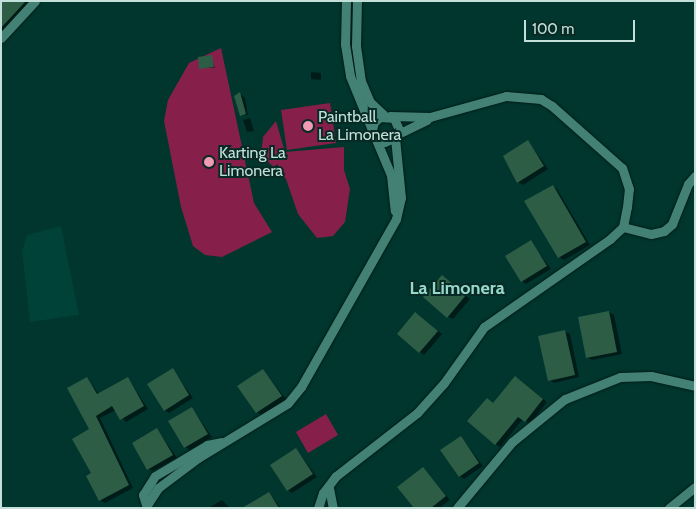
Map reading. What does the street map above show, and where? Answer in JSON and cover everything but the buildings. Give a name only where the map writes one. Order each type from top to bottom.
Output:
[{"type":"street","points":[[1,38],[33,8],[35,1]]},
{"type":"street","points":[[346,1],[345,44],[350,76],[391,175],[396,219]]},
{"type":"street","points":[[147,507],[158,488],[198,458],[231,440],[288,403],[296,394],[344,314],[396,219],[401,198],[396,136],[398,125],[370,102],[361,81],[356,46],[357,1]]},
{"type":"street","points":[[318,508],[336,476],[417,413],[444,383],[484,327],[592,253],[623,227],[629,194],[622,168],[552,106],[528,96],[506,96],[430,117],[384,142],[377,139]]},
{"type":"street","points":[[372,130],[374,122],[387,116],[430,117]]},
{"type":"street","points":[[623,227],[651,234],[664,232],[672,224],[688,184],[695,176]]},
{"type":"street","points":[[456,508],[512,442],[565,399],[620,377],[651,376],[695,386]]},
{"type":"street","points":[[147,507],[143,495],[146,486],[164,468],[207,445],[231,440]]},
{"type":"street","points":[[670,508],[695,487]]},
{"type":"street","points":[[329,488],[333,508]]},
{"type":"shaded area","name":"Karting La Limonera","points":[[221,48],[254,203],[272,232],[222,257],[205,255],[193,246],[181,207],[164,121],[168,100],[189,63]]},
{"type":"shaded area","name":"Paintball La Limonera","points":[[330,103],[336,143],[287,150],[281,110]]},
{"type":"shaded area","points":[[276,121],[285,152],[344,147],[344,170],[350,189],[345,222],[333,236],[317,238],[298,214],[286,179],[261,155],[263,137]]},
{"type":"shaded area","points":[[61,226],[79,315],[30,322],[22,251],[27,235]]},
{"type":"shaded area","points":[[326,414],[338,435],[308,453],[296,432]]},
{"type":"place","name":"Paintball La Limonera","points":[[308,126]]},
{"type":"place","name":"Karting La Limonera","points":[[209,162]]},
{"type":"district","name":"La Limonera","points":[[457,288]]}]
